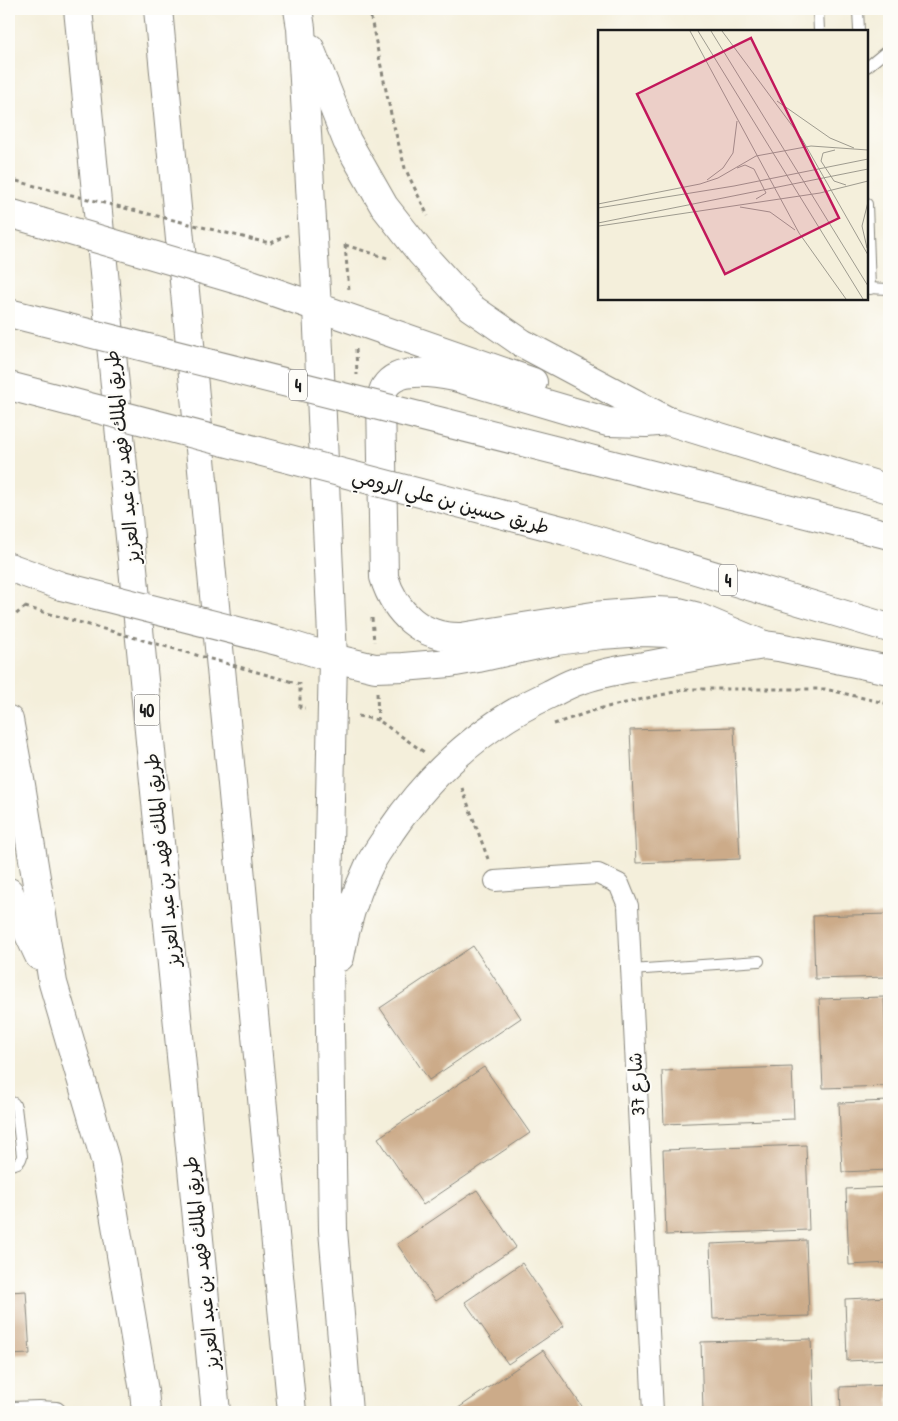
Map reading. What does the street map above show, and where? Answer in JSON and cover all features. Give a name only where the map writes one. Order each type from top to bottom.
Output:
[{"type":"highway","name":"طريق الملك فهد بن عبد العزيز","points":[[78,9],[216,1412]]},
{"type":"highway","points":[[158,9],[292,1412]]},
{"type":"highway","points":[[300,18],[317,308],[332,658],[328,893],[333,1230],[348,1412]]},
{"type":"highway","points":[[300,18],[347,141],[384,206],[421,253],[470,306],[522,343],[668,421]]},
{"type":"highway","points":[[9,214],[248,283],[547,386],[889,489]]},
{"type":"highway","name":"4","points":[[9,313],[889,535]]},
{"type":"highway","points":[[668,421],[646,423],[608,422],[440,374],[413,373],[392,379],[384,388],[380,398],[384,577],[393,600],[406,616],[430,632],[446,637],[461,638],[593,616],[655,611],[679,612],[695,616],[764,645]]},
{"type":"highway","name":"طريق حسين بن علي الرومي","points":[[9,386],[566,532],[889,628]]},
{"type":"highway","points":[[9,567],[61,586],[375,668],[450,663],[556,641],[601,634],[643,632],[668,633],[764,645],[889,670]]},
{"type":"highway","points":[[331,1055],[340,957],[344,935],[367,869],[411,804],[468,745],[532,702],[580,680],[656,663],[764,645]]},
{"type":"highway","points":[[9,720],[52,983],[105,1160],[146,1412]]},
{"type":"highway","points":[[9,892],[52,983]]},
{"type":"street","name":"شارع 37","points":[[495,881],[598,874],[619,884],[628,906],[652,1412]]},
{"type":"street","points":[[11,1412],[56,1412]]},
{"type":"lane","points":[[818,9],[819,30]]},
{"type":"lane","points":[[858,9],[859,30]]},
{"type":"lane","points":[[868,65],[889,49]]},
{"type":"lane","points":[[868,289],[889,289]]},
{"type":"lane","points":[[631,970],[759,961]]},
{"type":"lane","points":[[9,1101],[16,1107],[22,1156],[20,1162],[9,1165]]},
{"type":"path","points":[[9,179],[255,240]]},
{"type":"path","points":[[9,617],[14,616],[25,608],[289,681]]},
{"type":"path","points":[[553,724],[598,709],[688,689],[825,689],[889,704]]},
{"type":"path","points":[[378,720],[445,767],[460,782],[495,881]]},
{"type":"building","points":[[734,727],[740,859],[636,863],[630,730]]},
{"type":"building","points":[[889,914],[889,977],[815,979],[813,916]]},
{"type":"building","points":[[473,946],[521,1018],[429,1080],[380,1008]]},
{"type":"building","points":[[884,997],[888,1086],[823,1088],[819,999]]},
{"type":"building","points":[[484,1067],[530,1133],[423,1205],[378,1138]]},
{"type":"building","points":[[792,1067],[794,1119],[664,1124],[662,1071]]},
{"type":"building","points":[[889,1101],[889,1170],[842,1172],[839,1103]]},
{"type":"building","points":[[806,1145],[809,1230],[666,1235],[663,1150]]},
{"type":"building","points":[[889,1187],[889,1263],[849,1265],[846,1189]]},
{"type":"building","points":[[477,1190],[516,1247],[436,1301],[397,1244]]},
{"type":"building","points":[[806,1240],[809,1316],[713,1319],[710,1244]]},
{"type":"building","points":[[522,1263],[564,1326],[508,1364],[465,1302]]},
{"type":"building","points":[[26,1291],[30,1354],[9,1355],[9,1292]]},
{"type":"building","points":[[889,1297],[889,1359],[847,1361],[845,1299]]},
{"type":"building","points":[[811,1339],[814,1412],[703,1412],[701,1342]]},
{"type":"building","points":[[543,1350],[586,1412],[454,1411]]},
{"type":"building","points":[[889,1385],[889,1412],[841,1412],[840,1387]]}]
